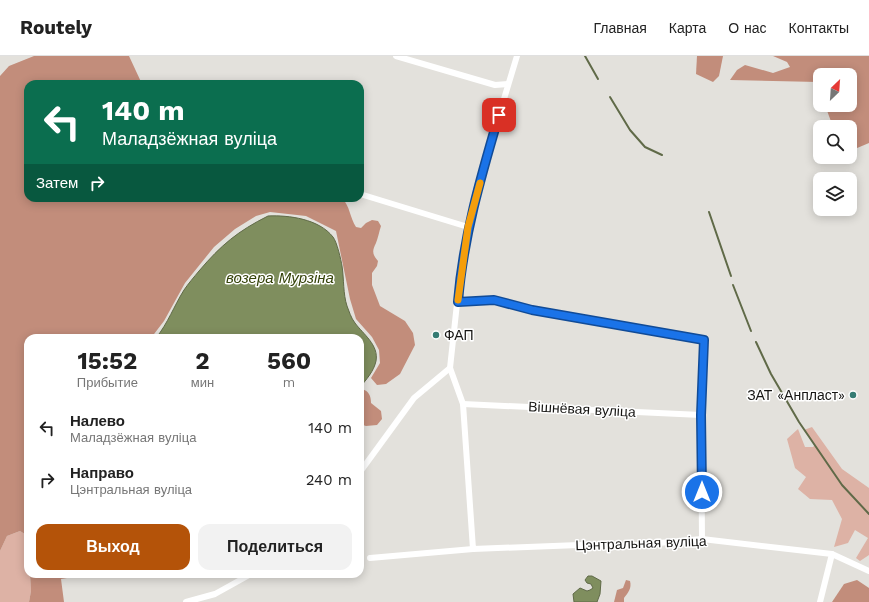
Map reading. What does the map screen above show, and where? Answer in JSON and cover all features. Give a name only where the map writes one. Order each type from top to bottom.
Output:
[{"type":"street","points":[[396,56],[495,85],[508,84]]},
{"type":"street","points":[[473,549],[463,404],[450,368],[459,285],[468,227],[490,145],[517,56]]},
{"type":"street","points":[[364,195],[468,227]]},
{"type":"street","points":[[458,302],[494,300],[532,310],[704,340],[701,415],[702,539]]},
{"type":"street","points":[[364,467],[414,398],[450,368]]},
{"type":"street","name":"Вішнёвая вуліца","points":[[463,404],[701,415]]},
{"type":"street","name":"Цэнтральная вуліца","points":[[370,558],[473,549],[579,545],[615,547],[702,539],[832,554],[869,571]]},
{"type":"street","points":[[820,602],[832,554]]},
{"type":"street","points":[[186,602],[215,594],[244,578]]},
{"type":"shaded area","points":[[34,56],[129,56],[140,80],[24,80],[24,202],[346,202],[356,227],[361,228],[372,220],[378,221],[381,226],[373,250],[378,261],[377,266],[372,273],[372,285],[380,306],[405,321],[413,333],[415,345],[400,374],[386,384],[377,385],[371,378],[380,363],[379,350],[372,337],[356,319],[350,299],[336,231],[306,216],[270,212],[256,216],[235,229],[214,247],[185,283],[164,321],[154,334],[24,334],[24,534],[20,531],[7,536],[0,551],[0,76],[9,66]]},
{"type":"shaded area","points":[[697,56],[723,56],[719,76],[713,82],[696,74]]},
{"type":"shaded area","points":[[773,56],[869,56],[869,143],[857,148],[857,120],[830,120],[828,112],[857,112],[857,68],[813,68],[813,82],[730,80],[737,70],[745,65],[773,73],[790,67],[787,62]]},
{"type":"shaded area","points":[[364,390],[369,394],[371,403],[381,411],[382,419],[377,425],[364,425]]},
{"type":"shaded area","points":[[812,427],[842,469],[869,488],[869,555],[860,561],[856,558],[868,538],[855,530],[848,543],[834,547],[842,519],[832,500],[810,499],[798,489],[806,477],[795,468],[787,439],[798,429],[805,447],[813,447],[815,445],[804,430]]},
{"type":"shaded area","points":[[20,531],[24,534],[24,578],[30,578],[31,591],[29,602],[0,602],[0,551],[7,536]]},
{"type":"shaded area","points":[[30,578],[67,578],[61,579],[64,602],[29,602],[31,591]]},
{"type":"shaded area","points":[[626,580],[630,581],[630,588],[624,598],[624,602],[614,602],[617,590],[623,588]]},
{"type":"shaded area","points":[[857,580],[869,588],[869,602],[832,602],[844,584]]},
{"type":"water","name":"возера Мурзіна","points":[[268,216],[294,217],[320,226],[333,237],[339,251],[347,306],[354,321],[370,340],[375,350],[376,361],[374,368],[364,382],[364,334],[159,334],[184,290],[193,278],[230,239]]},
{"type":"water","points":[[588,576],[592,576],[601,581],[600,594],[597,602],[574,602],[573,594],[580,588],[587,591],[593,588],[591,584],[587,583],[585,580]]},
{"type":"waterway","points":[[585,56],[598,79]]},
{"type":"waterway","points":[[610,97],[630,130],[645,147],[662,155]]},
{"type":"waterway","points":[[709,212],[731,276]]},
{"type":"waterway","points":[[733,285],[751,331]]},
{"type":"waterway","points":[[756,342],[771,374],[799,422],[842,485],[869,514]]},
{"type":"slow traffic","points":[[458,300],[468,227],[480,183]]},
{"type":"place","name":"ФАП","points":[[436,335]]},
{"type":"place","name":"ЗАТ «Анпласт»","points":[[853,395]]},
{"type":"route","points":[[499,115],[468,227],[459,285],[458,302],[494,300],[532,310],[704,340],[701,415],[702,492]]}]
